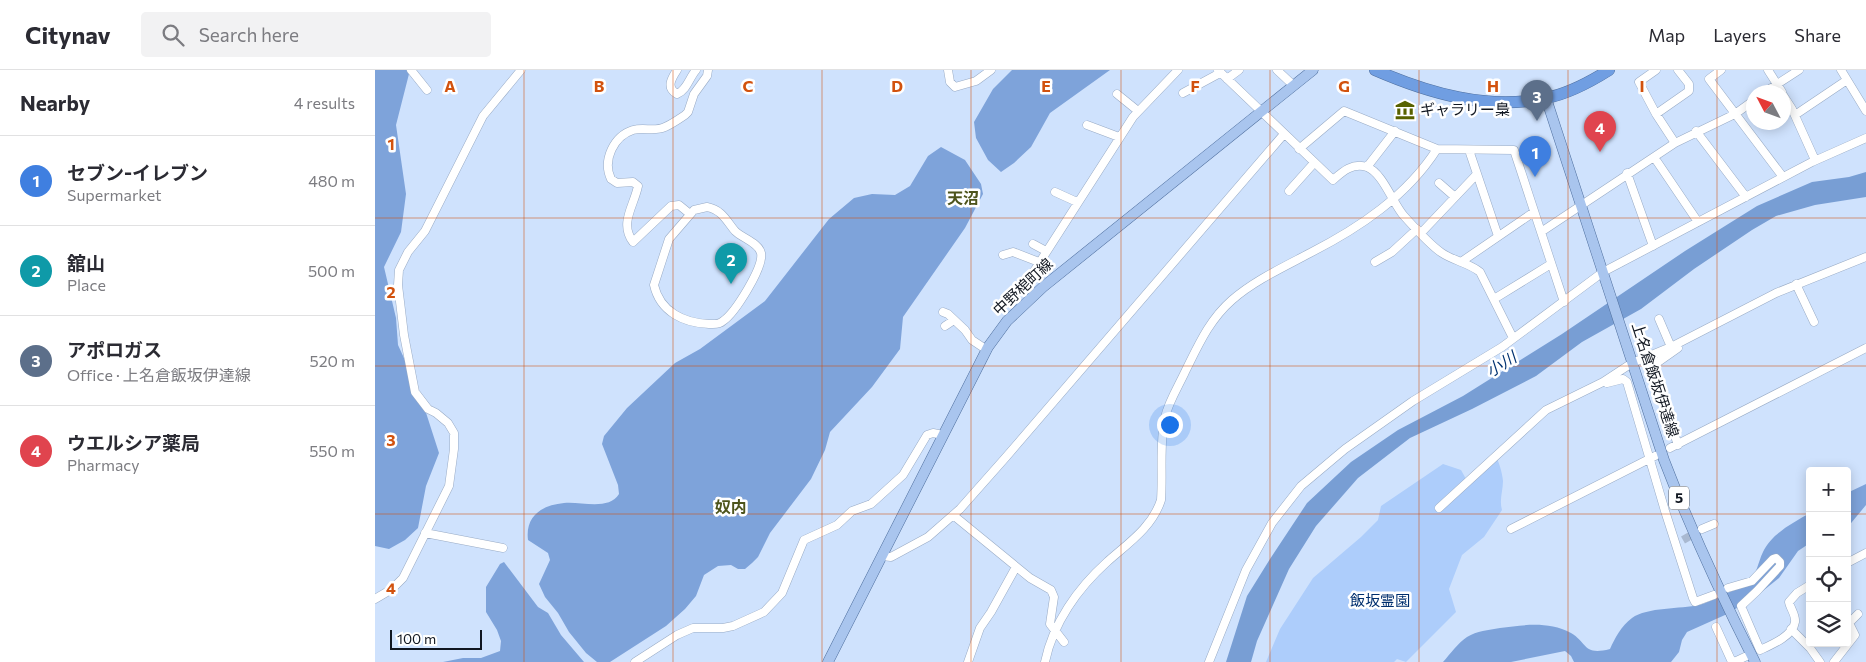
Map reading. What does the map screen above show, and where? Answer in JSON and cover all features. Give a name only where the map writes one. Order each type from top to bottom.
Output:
[{"type":"highway","points":[[1375,70],[1418,87],[1452,96],[1494,102],[1547,98],[1576,88],[1609,70]]},
{"type":"main road","name":"中野梍町線","points":[[828,662],[987,350],[1007,320],[1039,290],[1313,70]]},
{"type":"main road","name":"上名倉飯坂伊達線","points":[[1547,98],[1664,460],[1717,588],[1753,658]]},
{"type":"street","points":[[411,70],[427,90]]},
{"type":"street","points":[[375,599],[392,589],[403,578],[449,486],[454,449],[453,433],[448,423],[428,409],[415,392],[404,335],[398,285],[399,270],[408,252],[425,231],[483,116],[521,70]]},
{"type":"street","points":[[677,70],[670,84],[671,89],[677,94],[686,88],[696,70]]},
{"type":"street","points":[[690,214],[679,205],[671,206],[633,242],[628,232],[627,218],[638,186],[633,182],[617,183],[611,178],[608,160],[614,145],[626,133],[634,130],[664,128],[685,115],[698,88],[707,76],[708,70]]},
{"type":"street","points":[[948,70],[950,82],[955,87],[976,81],[991,70]]},
{"type":"street","points":[[1165,70],[1172,76]]},
{"type":"street","points":[[1022,290],[1119,137],[1138,111],[1179,70]]},
{"type":"street","points":[[1227,79],[1239,70]]},
{"type":"street","points":[[1277,70],[1293,86]]},
{"type":"street","points":[[1656,70],[1639,82],[1656,114],[1675,143]]},
{"type":"street","points":[[1656,114],[1689,91],[1689,84],[1678,70]]},
{"type":"street","points":[[1721,70],[1709,79],[1783,177]]},
{"type":"street","points":[[1767,70],[1776,84],[1799,70]]},
{"type":"street","points":[[1841,70],[1866,111]]},
{"type":"street","points":[[1183,93],[1219,71],[1333,180],[1345,169],[1353,166],[1367,167],[1383,182],[1403,215],[1441,252],[1480,272],[1513,338]]},
{"type":"street","points":[[1795,115],[1847,80]]},
{"type":"street","points":[[1117,94],[1138,111]]},
{"type":"street","points":[[1541,232],[1675,143],[1696,131],[1735,114],[1746,106]]},
{"type":"street","points":[[1791,108],[1815,160]]},
{"type":"street","points":[[1299,149],[1344,111],[1437,149],[1514,150],[1564,302]]},
{"type":"street","points":[[1087,125],[1119,137]]},
{"type":"street","points":[[1367,167],[1395,131]]},
{"type":"street","points":[[1696,131],[1746,196]]},
{"type":"street","points":[[882,556],[891,557],[928,537],[953,515],[1006,457],[1283,134]]},
{"type":"street","points":[[1209,662],[1236,591],[1260,543],[1277,516],[1301,486],[1317,472],[1366,433],[1413,401],[1502,347],[1564,302],[1653,246],[1815,160],[1866,138]]},
{"type":"street","points":[[1045,662],[1055,632],[1080,590],[1105,564],[1147,526],[1158,510],[1161,500],[1162,438],[1165,416],[1196,348],[1215,318],[1232,300],[1247,289],[1329,244],[1394,200],[1420,173],[1437,149]]},
{"type":"street","points":[[1469,150],[1498,236]]},
{"type":"street","points":[[1654,157],[1698,222]]},
{"type":"street","points":[[1289,191],[1314,163]]},
{"type":"street","points":[[1375,262],[1392,252],[1419,231],[1477,174]]},
{"type":"street","points":[[1627,174],[1653,246]]},
{"type":"street","points":[[1439,183],[1455,197]]},
{"type":"street","points":[[1055,192],[1077,202]]},
{"type":"street","points":[[707,207],[717,210],[735,230],[759,248],[761,253],[757,273],[753,281],[727,317],[717,324],[694,322],[680,318],[667,308],[655,289],[655,280],[669,239],[690,214],[694,210],[707,207]]},
{"type":"street","points":[[1461,262],[1534,212]]},
{"type":"street","points":[[1033,244],[1046,251]]},
{"type":"street","points":[[1003,255],[1013,252],[1039,262]]},
{"type":"street","points":[[1439,508],[1542,413],[1603,382],[1633,363],[1671,347],[1796,284],[1866,256]]},
{"type":"street","points":[[1494,299],[1551,264]]},
{"type":"street","points":[[1027,281],[1039,290]]},
{"type":"street","points":[[1796,284],[1814,322]]},
{"type":"street","points":[[943,312],[965,330],[972,340],[987,350]]},
{"type":"street","points":[[1659,319],[1671,347]]},
{"type":"street","points":[[945,326],[954,320]]},
{"type":"street","points":[[1679,343],[1679,348],[1651,367],[1674,447],[1866,348]]},
{"type":"street","points":[[1603,382],[1607,383],[1623,378],[1627,382],[1653,457],[1675,545],[1695,602],[1713,595]]},
{"type":"street","points":[[635,662],[669,640],[693,628],[733,626],[764,612],[782,593],[804,540],[837,525],[852,511],[871,504],[903,475],[927,435],[933,433],[943,435]]},
{"type":"street","points":[[1511,529],[1653,457]]},
{"type":"street","points":[[953,515],[1030,578],[1048,587],[1053,592],[1050,624],[1064,642]]},
{"type":"street","points":[[1702,529],[1714,524]]},
{"type":"street","points":[[425,533],[503,548]]},
{"type":"street","points":[[1675,545],[1683,540]]},
{"type":"street","points":[[1851,561],[1866,553]]},
{"type":"street","points":[[1728,588],[1752,581],[1773,559],[1778,560],[1780,566],[1741,606],[1760,650],[1784,636],[1791,629],[1795,619],[1789,602],[1797,593],[1806,587]]},
{"type":"street","points":[[968,662],[980,628],[1016,566]]},
{"type":"street","points":[[1834,662],[1855,635],[1849,623],[1858,614]]},
{"type":"street","points":[[1716,627],[1733,662],[1753,658]]},
{"type":"street","points":[[1791,629],[1810,648],[1820,662]]},
{"type":"green space","name":"飯坂霊園","points":[[1494,453],[1503,478],[1502,510],[1484,537],[1462,555],[1449,589],[1456,612],[1406,662],[1397,659],[1394,662],[1266,662],[1280,629],[1313,578],[1378,520],[1381,506],[1443,464],[1461,470],[1466,479]]},
{"type":"shaded area","points":[[375,70],[410,70],[396,125],[406,194],[401,232],[384,267],[396,318],[398,345],[419,391],[439,453],[426,486],[418,528],[405,540],[389,549],[375,546]]},
{"type":"shaded area","points":[[1012,70],[1110,70],[1050,113],[1031,147],[1001,172],[988,160],[976,138],[974,122],[993,89]]},
{"type":"shaded area","points":[[941,147],[965,160],[981,184],[983,194],[965,228],[903,317],[900,349],[872,387],[830,432],[825,450],[811,479],[770,533],[758,557],[745,569],[738,569],[731,565],[718,566],[704,575],[696,596],[666,626],[610,662],[597,662],[586,653],[569,632],[558,613],[545,597],[539,584],[550,560],[548,553],[528,540],[529,524],[532,518],[542,509],[556,504],[601,504],[614,499],[619,494],[618,485],[602,444],[604,436],[627,408],[675,363],[700,349],[765,301],[829,219],[854,198],[872,194],[895,195],[910,186],[928,156]]},
{"type":"shaded area","points":[[1866,172],[1866,197],[1815,205],[1776,216],[1694,269],[1641,309],[1582,342],[1536,376],[1410,438],[1358,478],[1316,526],[1289,569],[1257,641],[1251,662],[1226,662],[1247,596],[1270,559],[1307,503],[1351,462],[1398,430],[1463,396],[1562,334],[1685,251],[1757,206],[1812,182],[1849,177]]},
{"type":"shaded area","points":[[1866,484],[1866,505],[1851,523],[1851,512],[1851,491]]},
{"type":"shaded area","points":[[1806,515],[1806,546],[1798,551],[1779,578],[1754,598],[1725,615],[1687,632],[1682,640],[1679,652],[1671,662],[1574,662],[1565,651],[1511,662],[1443,662],[1460,642],[1471,635],[1487,630],[1527,625],[1545,625],[1562,629],[1571,633],[1590,650],[1601,651],[1610,649],[1622,628],[1638,614],[1699,605],[1724,595],[1748,582],[1753,576],[1767,545],[1783,529]]},
{"type":"shaded area","points":[[504,562],[538,607],[548,613],[561,635],[584,662],[443,662],[463,658],[481,658],[500,651],[501,641],[497,630],[486,612],[486,587],[500,564]]},
{"type":"tunnel","points":[[1683,540],[1699,531]]},
{"type":"place","name":"ギャラリー梟","points":[[1405,110]]},
{"type":"place","name":"アポロガス","points":[[1537,121]]},
{"type":"place","name":"ウエルシア薬局","points":[[1600,152]]},
{"type":"place","name":"セブン-イレブン","points":[[1535,177]]},
{"type":"place","name":"舘山","points":[[731,284]]},
{"type":"district","name":"天沼","points":[[963,198]]},
{"type":"district","name":"奴内","points":[[731,507]]},
{"type":"water label","name":"小川","points":[[1501,364]]}]
